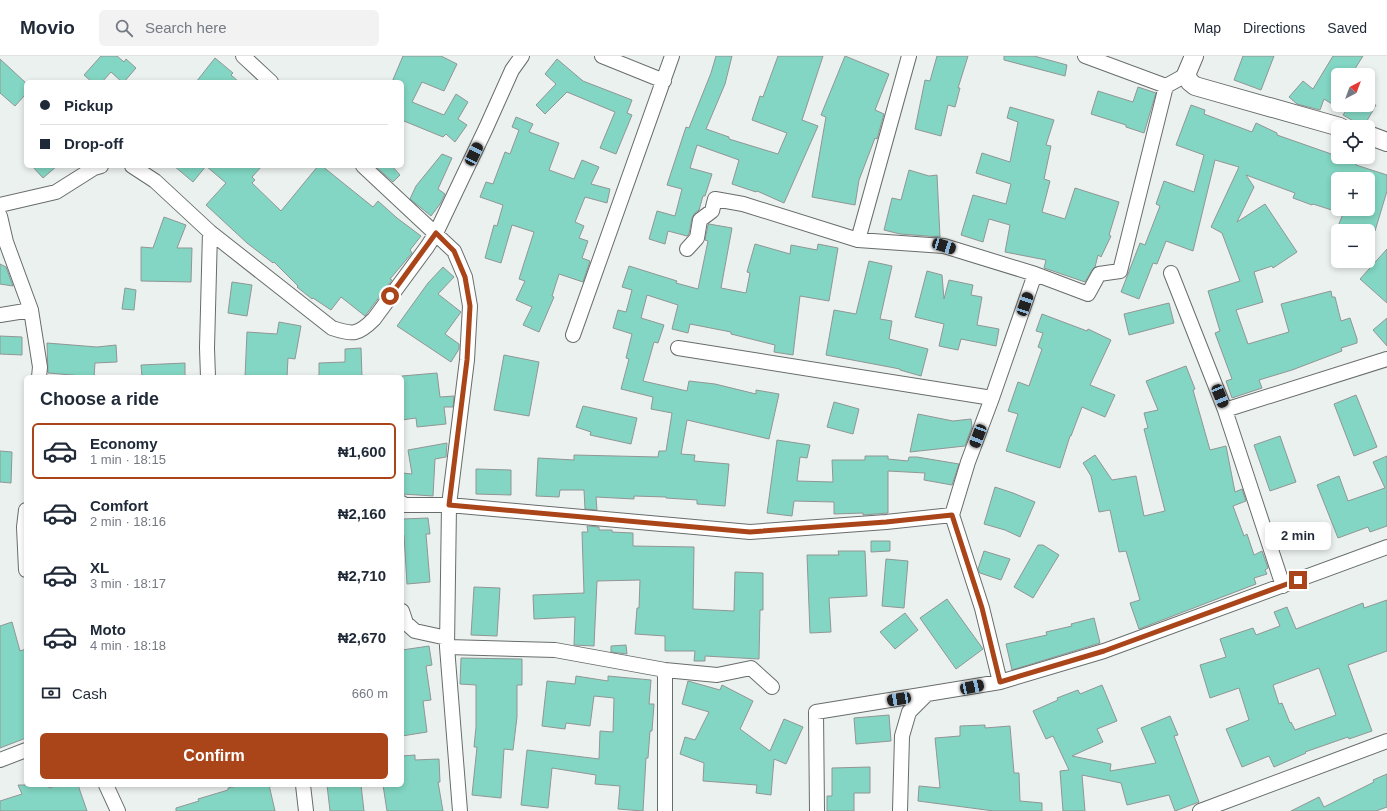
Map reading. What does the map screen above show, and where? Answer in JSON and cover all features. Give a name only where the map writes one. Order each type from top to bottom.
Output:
[{"type":"street","points":[[242,56],[269,80]]},
{"type":"street","points":[[135,168],[154,181],[210,232],[332,328],[352,333],[364,329],[374,319],[436,233],[512,70],[522,56]]},
{"type":"street","points":[[602,56],[664,81]]},
{"type":"street","points":[[573,335],[672,56]]},
{"type":"street","points":[[858,240],[909,56]]},
{"type":"street","points":[[1085,56],[1166,86]]},
{"type":"street","points":[[687,249],[697,238],[700,220],[712,211],[715,199],[743,204],[858,240],[944,246],[1035,274],[1088,294],[1099,274],[1120,271],[1166,86],[1186,75],[1194,56]]},
{"type":"street","points":[[1186,75],[1190,82],[1195,86],[1331,124]]},
{"type":"street","points":[[1375,138],[1387,142]]},
{"type":"street","points":[[0,205],[56,192],[94,168]]},
{"type":"street","points":[[365,168],[454,251],[465,277],[470,306],[467,360],[449,505],[447,643],[460,811]]},
{"type":"street","points":[[0,216],[6,242],[31,310],[40,367],[39,375]]},
{"type":"street","points":[[208,375],[207,348],[210,232]]},
{"type":"street","points":[[1171,273],[1225,410],[1283,586]]},
{"type":"street","points":[[1000,682],[982,608],[952,515],[968,462],[1035,274]]},
{"type":"street","points":[[0,315],[31,310]]},
{"type":"street","points":[[678,348],[992,398]]},
{"type":"street","points":[[1225,410],[1387,359]]},
{"type":"street","points":[[404,505],[449,505],[750,532],[886,522],[952,515]]},
{"type":"street","points":[[817,811],[816,712],[1000,682],[1104,651],[1283,586],[1387,546]]},
{"type":"street","points":[[404,617],[406,623],[415,631],[447,643],[555,650],[665,670],[717,675],[751,668],[772,687]]},
{"type":"street","points":[[665,670],[665,811]]},
{"type":"street","points":[[900,811],[902,736],[908,712],[927,694]]},
{"type":"street","points":[[1200,811],[1387,742]]},
{"type":"street","points":[[0,760],[24,751]]},
{"type":"street","points":[[107,787],[118,811]]},
{"type":"street","points":[[303,787],[306,811]]},
{"type":"building","points":[[101,56],[117,56],[124,62],[126,59],[136,68],[126,80],[120,80],[111,72],[104,80],[90,80],[84,75]]},
{"type":"building","points":[[403,56],[441,56],[457,64],[444,91],[422,82],[412,102],[444,115],[456,94],[468,102],[458,119],[467,125],[455,142],[446,134],[443,137],[404,121],[404,80],[393,80]]},
{"type":"building","points":[[716,56],[732,56],[725,84],[706,129],[729,137],[729,139],[778,154],[787,133],[752,120],[760,96],[763,97],[778,56],[823,56],[802,120],[818,126],[784,203],[757,191],[756,192],[732,184],[739,160],[697,145],[690,168],[712,174],[699,210],[692,218],[689,234],[687,236],[668,231],[665,244],[649,239],[657,211],[675,216],[682,189],[667,185],[686,127],[689,128],[711,73]]},
{"type":"building","points":[[845,56],[889,74],[875,110],[884,114],[877,139],[875,138],[859,180],[855,205],[812,197],[826,117],[821,115]]},
{"type":"building","points":[[937,56],[968,56],[958,88],[960,88],[955,107],[948,105],[941,136],[915,129],[925,80],[930,81]]},
{"type":"building","points":[[1004,56],[1034,56],[1067,65],[1065,76],[1004,60]]},
{"type":"building","points":[[1243,56],[1274,56],[1261,90],[1234,80]]},
{"type":"building","points":[[1333,56],[1363,56],[1355,68],[1331,68],[1331,103],[1324,99],[1320,110],[1297,104],[1289,97],[1303,81],[1313,89]]},
{"type":"building","points":[[215,58],[233,73],[231,75],[237,80],[198,80]]},
{"type":"building","points":[[0,59],[24,81],[24,96],[15,106],[0,93]]},
{"type":"building","points":[[557,59],[583,81],[632,100],[627,113],[632,115],[616,154],[600,148],[615,112],[567,92],[545,114],[536,105],[556,84],[545,74]]},
{"type":"building","points":[[1138,87],[1156,93],[1144,133],[1126,127],[1126,125],[1091,114],[1098,91],[1133,102]]},
{"type":"building","points":[[1191,105],[1205,110],[1204,114],[1252,132],[1256,123],[1277,133],[1277,135],[1331,154],[1331,164],[1356,164],[1387,175],[1387,191],[1375,231],[1375,224],[1339,224],[1342,216],[1375,216],[1375,172],[1331,172],[1331,210],[1293,198],[1295,193],[1246,175],[1254,187],[1237,222],[1265,204],[1297,252],[1273,268],[1272,266],[1254,272],[1263,302],[1236,310],[1248,344],[1289,332],[1281,304],[1331,291],[1332,297],[1335,297],[1341,321],[1350,318],[1357,343],[1341,348],[1342,351],[1292,370],[1259,380],[1262,388],[1232,398],[1226,381],[1232,379],[1215,333],[1220,331],[1208,291],[1240,281],[1222,233],[1211,227],[1239,167],[1215,160],[1193,251],[1166,241],[1157,264],[1153,263],[1139,299],[1121,292],[1140,243],[1145,245],[1160,206],[1156,204],[1164,181],[1194,192],[1204,155],[1176,145]]},
{"type":"building","points":[[1010,107],[1054,120],[1046,145],[1051,146],[1044,179],[1050,181],[1042,212],[1065,219],[1075,188],[1119,202],[1109,235],[1111,236],[1101,257],[1098,255],[1095,267],[1085,282],[1044,268],[1046,260],[1005,252],[1010,225],[989,219],[983,242],[961,235],[973,195],[1006,204],[1011,184],[976,173],[982,153],[1010,162],[1018,122],[1007,118]]},
{"type":"building","points":[[1345,112],[1372,112],[1367,120],[1352,120],[1343,115]]},
{"type":"building","points":[[516,117],[533,124],[529,132],[559,143],[549,170],[574,179],[582,160],[599,167],[591,184],[610,189],[607,203],[585,197],[575,222],[584,226],[579,238],[588,241],[582,258],[590,261],[583,282],[559,274],[552,296],[554,297],[539,332],[523,325],[532,307],[516,300],[525,281],[519,279],[534,232],[512,225],[501,263],[485,258],[494,225],[497,226],[503,205],[480,197],[486,182],[493,184],[505,152],[510,154],[519,130],[512,127]]},
{"type":"building","points":[[442,154],[452,158],[438,189],[445,194],[431,216],[410,199],[416,186]]},
{"type":"building","points":[[34,168],[55,168],[43,178]]},
{"type":"building","points":[[176,168],[204,168],[193,182]]},
{"type":"building","points":[[208,168],[260,168],[252,177],[255,180],[252,183],[281,211],[316,168],[324,168],[373,207],[378,201],[421,236],[410,250],[412,253],[390,279],[392,280],[365,316],[341,297],[331,310],[313,298],[312,299],[297,287],[298,286],[274,262],[273,263],[247,243],[206,205],[226,183]]},
{"type":"building","points":[[377,168],[394,168],[400,175],[393,182]]},
{"type":"building","points":[[909,170],[929,176],[937,175],[940,237],[900,234],[884,230],[892,198],[901,200]]},
{"type":"building","points":[[164,217],[186,225],[177,248],[192,248],[191,282],[141,281],[141,247],[153,248]]},
{"type":"building","points":[[709,224],[732,228],[721,288],[746,293],[750,273],[747,272],[755,244],[790,254],[791,245],[817,250],[818,244],[838,248],[829,301],[800,296],[793,355],[774,352],[775,345],[731,334],[731,332],[690,324],[688,333],[672,329],[678,305],[647,295],[641,318],[664,325],[658,343],[654,342],[643,381],[687,391],[689,381],[715,384],[756,394],[756,390],[779,394],[769,439],[687,420],[681,454],[695,455],[694,461],[729,464],[725,506],[697,504],[697,500],[666,497],[634,496],[634,499],[596,497],[597,510],[585,509],[584,490],[560,490],[559,497],[536,496],[538,458],[574,460],[574,455],[658,457],[659,451],[666,451],[672,413],[651,409],[653,397],[621,389],[629,359],[626,358],[632,334],[613,328],[618,310],[626,312],[632,290],[622,287],[629,266],[677,281],[676,283],[698,289],[708,241],[705,240]]},
{"type":"building","points":[[1387,249],[1387,303],[1360,279],[1370,268],[1375,268],[1375,262]]},
{"type":"building","points":[[869,261],[892,266],[880,319],[892,321],[889,339],[928,349],[921,376],[900,369],[826,355],[834,310],[856,314]]},
{"type":"building","points":[[0,264],[6,267],[13,286],[0,284]]},
{"type":"building","points":[[443,267],[454,277],[438,294],[461,312],[445,334],[459,344],[459,349],[451,362],[397,326],[428,283]]},
{"type":"building","points":[[927,271],[942,275],[944,299],[949,280],[973,285],[971,295],[982,297],[977,325],[999,329],[996,346],[961,339],[958,350],[939,346],[944,324],[915,317]]},
{"type":"building","points":[[232,282],[252,285],[247,316],[228,313]]},
{"type":"building","points":[[125,288],[136,290],[134,310],[122,309]]},
{"type":"building","points":[[1169,303],[1174,323],[1129,335],[1124,314]]},
{"type":"building","points":[[1042,314],[1087,331],[1088,329],[1111,340],[1090,385],[1115,395],[1105,417],[1082,407],[1070,436],[1060,468],[1006,451],[1018,414],[1008,411],[1018,382],[1029,386],[1042,349],[1038,347],[1043,333],[1036,331]]},
{"type":"building","points":[[1387,318],[1387,346],[1373,330]]},
{"type":"building","points":[[279,322],[301,326],[295,359],[288,358],[287,375],[245,375],[247,332],[277,334]]},
{"type":"building","points":[[0,336],[22,337],[22,355],[0,354]]},
{"type":"building","points":[[47,343],[97,347],[116,345],[117,362],[95,363],[94,375],[48,373]]},
{"type":"building","points":[[361,348],[362,375],[319,375],[319,363],[345,362],[345,349]]},
{"type":"building","points":[[504,355],[539,362],[529,416],[494,410]]},
{"type":"building","points":[[185,363],[185,375],[142,375],[141,365]]},
{"type":"building","points":[[1186,366],[1195,389],[1193,390],[1210,450],[1226,446],[1235,492],[1242,489],[1246,501],[1233,506],[1244,536],[1247,534],[1254,555],[1262,551],[1268,568],[1265,570],[1267,574],[1254,578],[1256,584],[1139,629],[1130,603],[1140,600],[1126,551],[1119,552],[1110,510],[1099,512],[1091,476],[1083,463],[1095,455],[1112,480],[1136,476],[1144,516],[1165,511],[1144,429],[1148,428],[1144,413],[1158,410],[1146,381]]},
{"type":"building","points":[[437,373],[440,397],[454,396],[453,407],[444,407],[446,424],[417,427],[416,418],[404,420],[404,376]]},
{"type":"building","points":[[1356,395],[1377,447],[1354,456],[1334,404]]},
{"type":"building","points":[[834,402],[859,409],[853,434],[827,427]]},
{"type":"building","points":[[583,406],[637,418],[631,444],[590,435],[591,432],[576,427]]},
{"type":"building","points":[[918,414],[953,421],[971,419],[972,427],[965,446],[910,452]]},
{"type":"building","points":[[1280,436],[1296,482],[1270,491],[1254,445]]},
{"type":"building","points":[[777,440],[810,445],[807,458],[800,457],[797,481],[833,482],[832,460],[865,460],[865,456],[888,456],[888,459],[908,461],[909,457],[917,457],[959,464],[952,485],[924,480],[925,473],[888,471],[888,513],[863,515],[863,513],[834,514],[834,502],[794,501],[792,516],[767,513]]},
{"type":"building","points":[[447,443],[446,457],[435,459],[433,496],[404,494],[404,473],[412,474],[408,450]]},
{"type":"building","points":[[0,451],[12,452],[11,483],[0,482]]},
{"type":"building","points":[[1387,456],[1387,526],[1370,532],[1368,527],[1338,538],[1317,485],[1339,476],[1348,501],[1385,488],[1373,462]]},
{"type":"building","points":[[476,469],[511,470],[511,495],[476,494]]},
{"type":"building","points":[[995,487],[1035,502],[1020,537],[1005,530],[984,524]]},
{"type":"building","points":[[428,518],[430,534],[426,534],[430,582],[407,584],[404,519]]},
{"type":"building","points":[[587,526],[599,527],[599,530],[612,530],[612,532],[633,533],[633,546],[694,547],[693,609],[734,611],[735,572],[763,573],[763,610],[760,610],[759,659],[705,656],[705,661],[694,661],[695,651],[665,651],[665,636],[635,634],[637,608],[639,608],[640,580],[597,581],[594,646],[574,645],[575,617],[534,619],[533,595],[584,593],[582,532],[588,532]]},
{"type":"building","points":[[871,541],[890,541],[890,551],[871,552]]},
{"type":"building","points":[[1038,545],[1043,545],[1059,555],[1033,598],[1014,587]]},
{"type":"building","points":[[838,551],[865,551],[867,596],[829,598],[831,632],[810,633],[807,555],[839,555]]},
{"type":"building","points":[[984,551],[1010,559],[1001,580],[980,573],[978,569]]},
{"type":"building","points":[[886,559],[908,561],[904,608],[882,606]]},
{"type":"building","points":[[474,587],[500,588],[497,636],[471,635]]},
{"type":"building","points":[[947,599],[983,649],[956,669],[920,618]]},
{"type":"building","points":[[1387,600],[1387,651],[1348,665],[1372,731],[1349,739],[1348,737],[1305,752],[1306,753],[1274,767],[1269,756],[1242,767],[1226,729],[1249,720],[1239,688],[1210,698],[1200,665],[1226,657],[1220,639],[1253,628],[1256,635],[1280,626],[1274,612],[1287,607],[1296,629],[1363,603],[1364,608]],"holes":[[[1319,668],[1336,715],[1295,730],[1291,722],[1290,723],[1282,703],[1279,704],[1273,685]]]},
{"type":"building","points":[[905,613],[918,630],[895,649],[880,632]]},
{"type":"building","points":[[1094,618],[1100,643],[1012,670],[1006,644],[1047,635],[1046,632],[1072,626],[1071,624]]},
{"type":"building","points":[[12,622],[20,651],[24,650],[24,739],[0,748],[0,626]]},
{"type":"building","points":[[626,645],[627,654],[611,652],[611,646]]},
{"type":"building","points":[[429,646],[432,665],[426,666],[431,700],[423,701],[427,732],[404,736],[404,650]]},
{"type":"building","points":[[461,658],[522,659],[522,685],[517,685],[517,717],[513,750],[504,749],[501,798],[472,795],[477,747],[474,747],[476,727],[476,685],[460,684]]},
{"type":"building","points":[[576,676],[608,681],[608,676],[651,680],[649,704],[654,704],[648,758],[646,758],[643,811],[618,809],[620,786],[595,784],[596,775],[552,768],[548,808],[521,805],[527,750],[599,759],[600,731],[613,732],[614,698],[594,696],[590,726],[566,723],[565,729],[542,726],[547,681],[575,684]]},
{"type":"building","points":[[688,681],[720,690],[722,685],[753,701],[740,729],[770,751],[784,719],[803,727],[786,764],[774,759],[771,795],[756,793],[757,785],[703,781],[704,763],[680,754],[685,737],[695,740],[709,712],[682,704]]},
{"type":"building","points":[[1102,685],[1117,721],[1097,729],[1103,742],[1072,756],[1111,764],[1110,771],[1156,763],[1141,728],[1170,716],[1178,735],[1174,736],[1199,802],[1175,811],[1169,795],[1127,805],[1121,783],[1082,775],[1085,811],[1063,811],[1060,771],[1069,770],[1053,736],[1046,739],[1033,711],[1058,700],[1057,698],[1078,690],[1080,694]]},
{"type":"building","points":[[889,715],[891,741],[856,744],[854,718]]},
{"type":"building","points":[[985,725],[985,728],[1010,726],[1014,773],[1019,773],[1020,801],[1042,803],[1042,811],[994,811],[918,801],[919,786],[940,788],[935,738],[960,736],[960,726]]},
{"type":"building","points":[[415,755],[415,760],[439,759],[440,782],[438,782],[443,811],[387,811],[383,787],[404,787],[404,756]]},
{"type":"building","points":[[870,767],[870,793],[854,793],[854,811],[827,811],[827,796],[832,796],[832,768]]},
{"type":"building","points":[[1387,774],[1387,807],[1376,811],[1291,811],[1319,797],[1324,807]]},
{"type":"building","points":[[18,785],[24,785],[24,787],[49,788],[79,787],[87,811],[0,811],[0,801],[22,794]]},
{"type":"building","points":[[269,787],[275,811],[176,811],[176,808],[199,801],[198,799],[228,790],[228,788]]},
{"type":"building","points":[[327,787],[361,787],[364,811],[330,811]]},
{"type":"route","points":[[390,296],[436,233],[454,251],[465,277],[470,306],[467,360],[449,505],[750,532],[886,522],[952,515],[982,608],[1000,682],[1104,651],[1298,580]]}]
